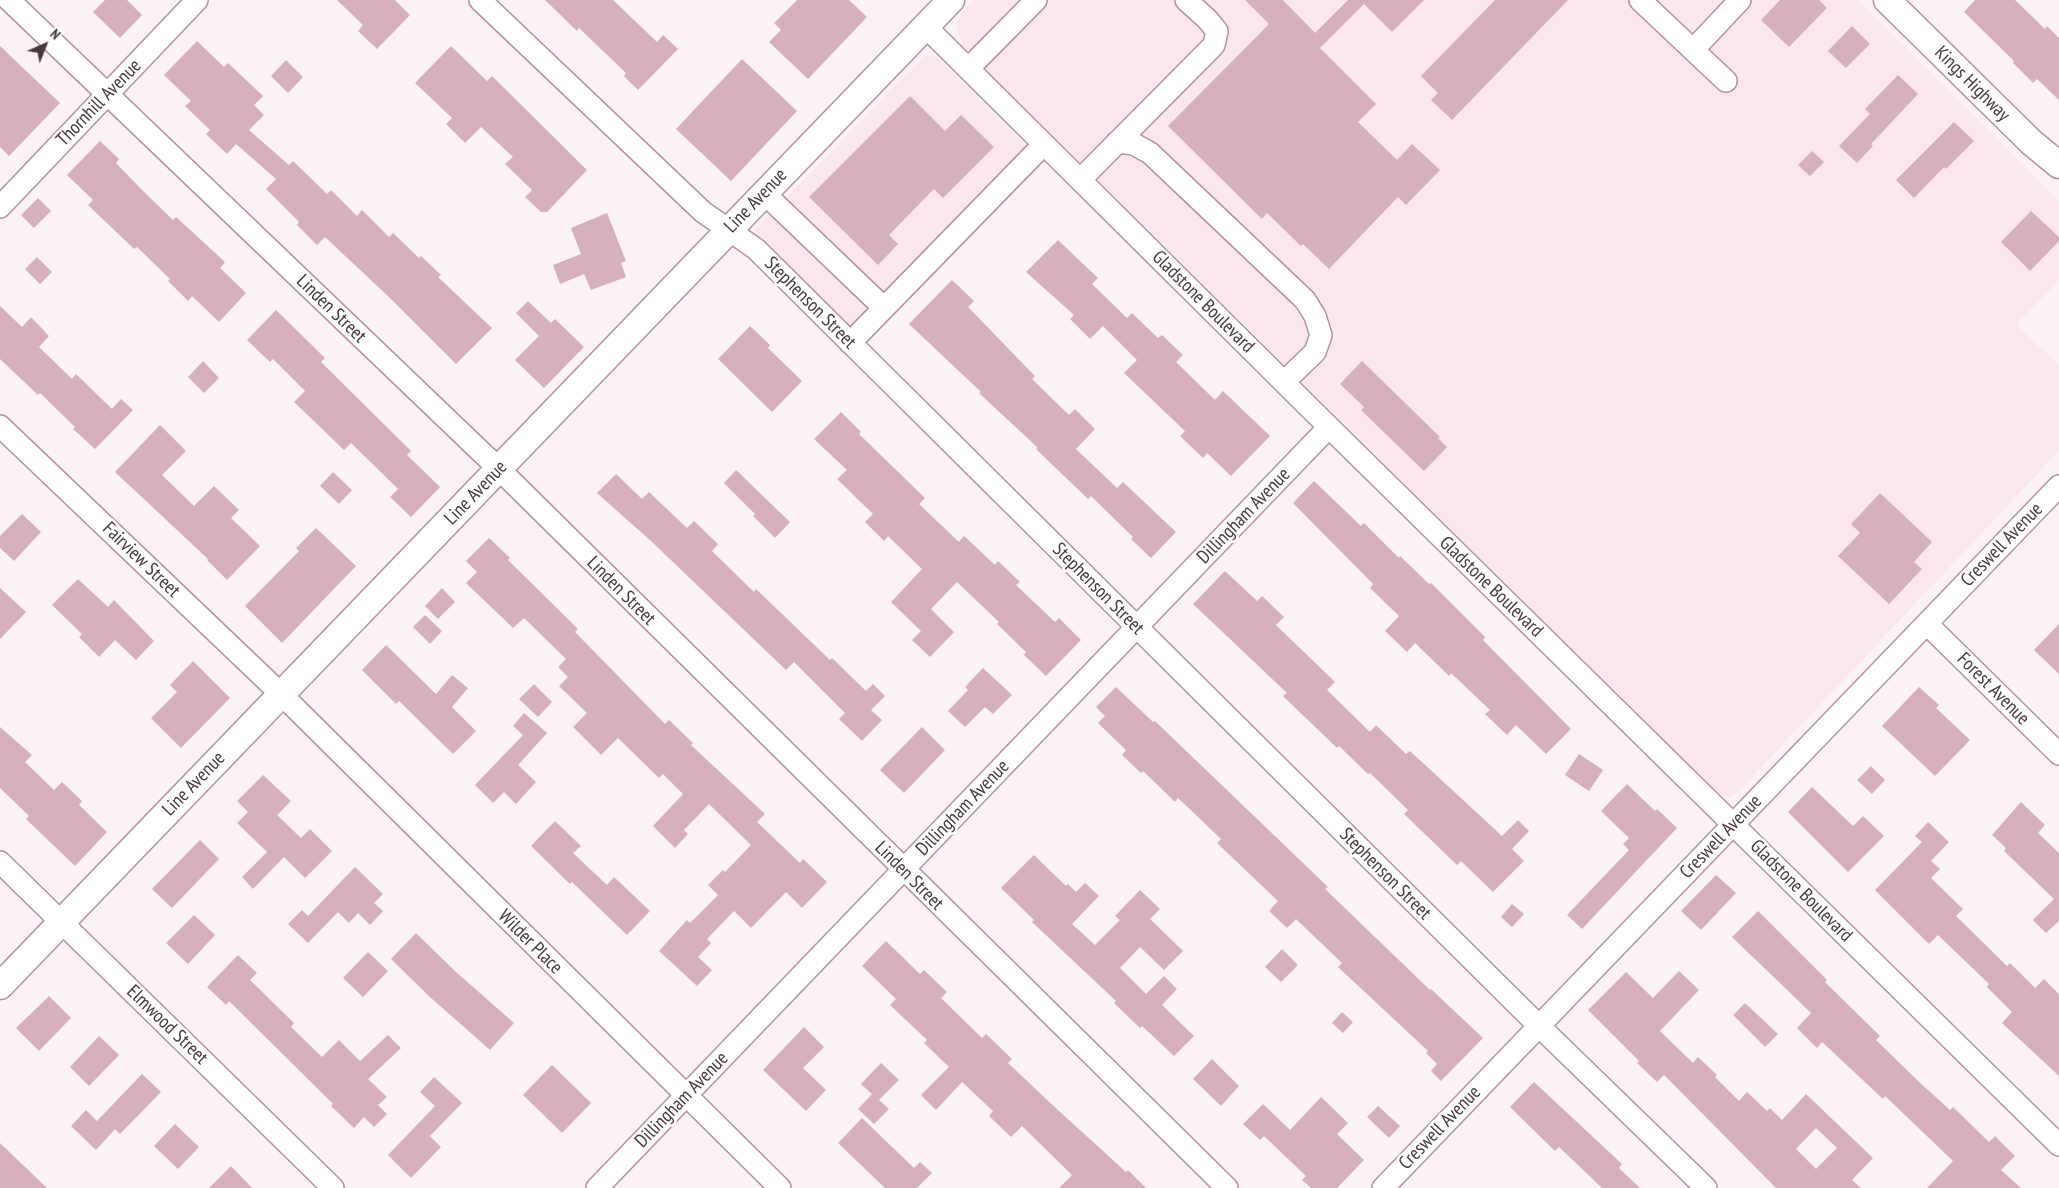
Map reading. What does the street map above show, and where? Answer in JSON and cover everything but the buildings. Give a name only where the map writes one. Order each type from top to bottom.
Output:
[{"type":"main road","name":"Kings Highway","points":[[1887,0],[2031,142],[2059,165]]},
{"type":"main road","name":"Line Avenue","points":[[0,986],[949,1]]},
{"type":"street","name":"Linden Street","points":[[9,0],[499,469],[1227,1188]]},
{"type":"street","name":"Thornhill Avenue","points":[[0,207],[197,0]]},
{"type":"street","name":"Stephenson Street","points":[[480,0],[703,212],[756,250],[1538,1025],[1706,1188]]},
{"type":"street","points":[[968,69],[1036,0]]},
{"type":"street","points":[[1080,180],[1214,45],[1217,31],[1186,0]]},
{"type":"street","points":[[1640,0],[1726,82]]},
{"type":"street","points":[[1692,50],[1740,0]]},
{"type":"street","name":"Gladstone Boulevard","points":[[926,26],[1329,427],[2059,1145]]},
{"type":"street","points":[[1117,142],[1134,144],[1150,153],[1305,300],[1315,316],[1321,335],[1315,352],[1284,382]]},
{"type":"street","points":[[850,343],[1044,144]]},
{"type":"street","points":[[764,193],[884,308]]},
{"type":"street","name":"Fairview Street","points":[[0,426],[281,694]]},
{"type":"street","name":"Dillingham Avenue","points":[[597,1188],[1329,427]]},
{"type":"street","name":"Creswell Avenue","points":[[1383,1188],[2059,486]]},
{"type":"street","name":"Forest Avenue","points":[[1926,624],[2059,754]]},
{"type":"street","name":"Wilder Place","points":[[281,694],[780,1188]]},
{"type":"street","name":"Elmwood Street","points":[[0,862],[333,1188]]},
{"type":"shaded area","points":[[975,0],[1857,0],[2059,201],[2059,280],[2016,325],[2059,365],[2059,451],[1737,793],[1728,797],[1718,793],[967,50],[959,35],[957,24],[963,11]]},
{"type":"shaded area","points":[[925,56],[935,56],[1042,163],[863,341],[753,232]]}]
